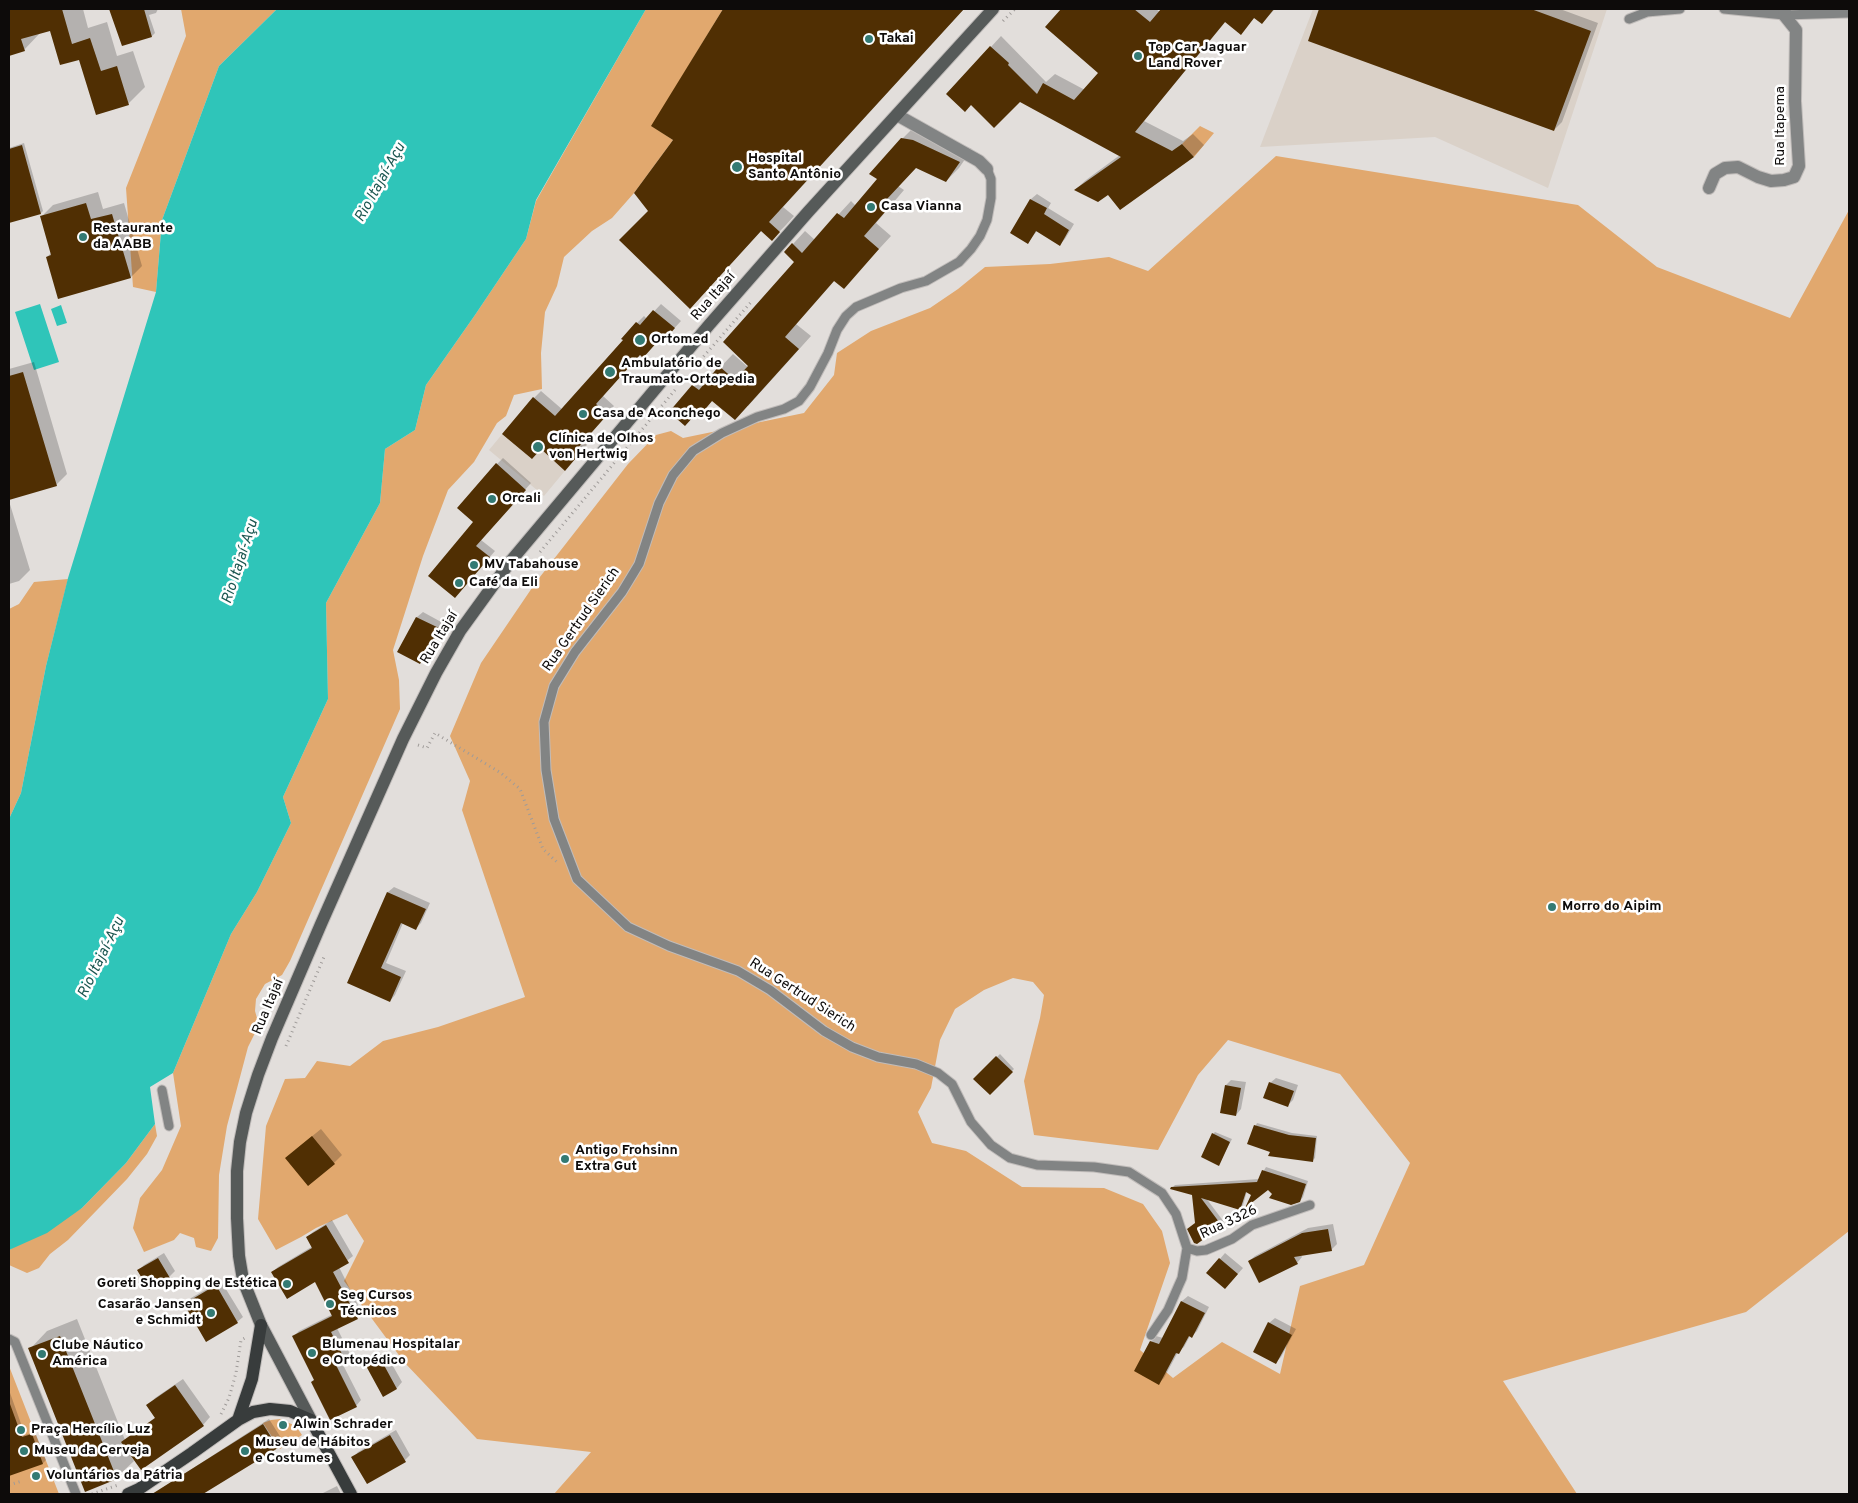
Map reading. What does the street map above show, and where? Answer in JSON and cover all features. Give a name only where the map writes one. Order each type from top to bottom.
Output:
[{"type":"main road","name":"Rua Itajaí","points":[[311,1420],[261,1325],[243,1280],[238,1256],[237,1171],[240,1142],[246,1113],[265,1056],[321,924],[404,739],[436,673],[460,631],[510,562],[709,324],[993,9]]},
{"type":"main road","points":[[238,1420],[252,1379],[261,1325]]},
{"type":"main road","points":[[128,1494],[176,1464],[238,1420],[253,1412],[270,1409],[290,1411],[311,1420],[351,1494]]},
{"type":"street","name":"Rua Itapema","points":[[1709,188],[1715,174],[1725,168],[1738,166],[1758,177],[1784,180],[1794,177],[1799,166],[1795,101],[1796,30],[1784,12]]},
{"type":"street","name":"Rua Gertrud Sierich","points":[[898,115],[979,161],[987,169]]},
{"type":"lane","points":[[1630,19],[1647,12],[1680,9]]},
{"type":"lane","points":[[1724,9],[1849,13]]},
{"type":"lane","name":"Rua Gertrud Sierich","points":[[987,169],[991,179],[991,198],[987,220],[980,236],[959,262],[926,281],[901,288],[856,308],[846,316],[837,330],[828,353],[810,387],[799,401],[784,409],[757,417],[722,433],[693,451],[673,475],[659,503],[639,564],[622,592],[575,652],[554,686],[544,722],[546,770],[554,820],[577,879],[628,927],[669,946],[738,971],[770,990],[824,1031],[852,1046],[878,1058],[916,1064],[938,1073],[952,1084],[970,1122],[991,1145],[1010,1158],[1037,1165],[1094,1167],[1129,1172],[1162,1192],[1176,1214],[1187,1248],[1182,1278],[1178,1288],[1168,1310],[1151,1335]]},
{"type":"lane","points":[[162,1090],[168,1126]]},
{"type":"lane","name":"Rua 3326","points":[[1187,1248],[1197,1251],[1206,1250],[1232,1239],[1252,1225],[1310,1205]]},
{"type":"lane","points":[[9,1339],[15,1342],[76,1494]]},
{"type":"path","points":[[1000,25],[1015,9]]},
{"type":"path","points":[[696,366],[754,298]]},
{"type":"path","points":[[535,558],[677,388]]},
{"type":"path","points":[[422,737],[418,746],[426,748],[434,733],[436,733],[501,773],[520,789],[543,849],[577,879]]},
{"type":"path","points":[[283,1054],[325,956]]},
{"type":"path","points":[[218,1420],[229,1398],[236,1373],[241,1340]]},
{"type":"path","points":[[9,1485],[22,1481]]},
{"type":"path","points":[[92,1494],[120,1483]]},
{"type":"shaded area","points":[[181,9],[277,9],[219,66],[162,220],[156,292],[133,287],[126,188],[186,36]]},
{"type":"shaded area","points":[[646,9],[723,9],[652,126],[673,140],[634,193],[612,218],[592,231],[564,257],[557,286],[545,312],[541,353],[542,389],[514,395],[506,416],[497,423],[474,462],[448,490],[423,556],[393,650],[399,680],[400,709],[290,961],[282,975],[265,984],[256,999],[255,1011],[259,1025],[248,1047],[227,1126],[219,1175],[218,1238],[211,1251],[196,1247],[194,1238],[180,1233],[174,1240],[144,1252],[133,1228],[140,1198],[162,1170],[181,1126],[173,1073],[231,934],[257,892],[291,823],[283,797],[328,699],[326,603],[380,503],[385,449],[415,430],[426,385],[526,239],[536,201]]},
{"type":"shaded area","points":[[1313,9],[1607,9],[1548,188],[1435,137],[1260,147]]},
{"type":"shaded area","points":[[1200,126],[1214,133],[1194,157],[1182,144]]},
{"type":"shaded area","points":[[1276,156],[1578,205],[1657,267],[1790,318],[1849,210],[1849,1231],[1746,1312],[1503,1381],[1577,1494],[554,1494],[591,1452],[477,1439],[404,1362],[344,1281],[364,1241],[347,1214],[316,1228],[276,1250],[258,1219],[266,1126],[285,1079],[305,1078],[317,1061],[350,1066],[383,1041],[438,1027],[525,997],[462,810],[470,781],[450,736],[481,663],[536,582],[628,464],[656,435],[671,431],[683,438],[804,413],[834,375],[837,353],[871,331],[930,308],[958,289],[985,267],[1050,264],[1109,257],[1148,271]],"holes":[[[1013,978],[1033,982],[1044,995],[1024,1081],[1034,1135],[1158,1150],[1198,1075],[1228,1040],[1340,1074],[1410,1163],[1364,1265],[1300,1286],[1280,1374],[1222,1342],[1173,1378],[1140,1350],[1170,1263],[1162,1231],[1143,1204],[1104,1188],[1022,1187],[966,1151],[932,1143],[918,1112],[931,1088],[940,1040],[955,1009],[984,990]]]},
{"type":"shaded area","name":"Clínica de Olhos von Hertwig","points":[[533,397],[588,443],[544,496],[489,450]]},
{"type":"shaded area","points":[[68,579],[46,666],[21,793],[9,819],[9,609],[19,604],[34,582]]},
{"type":"shaded area","points":[[155,1124],[157,1136],[147,1154],[127,1179],[68,1240],[50,1254],[39,1268],[27,1273],[9,1265],[9,1250],[82,1208],[126,1163]]},
{"type":"shaded area","name":"Praça Hercílio Luz","points":[[9,1366],[59,1494],[9,1494]]},
{"type":"shaded area","points":[[280,1419],[296,1426],[302,1435],[280,1449],[263,1423]]},
{"type":"water","name":"Rio Itajaí-Açu","points":[[277,9],[646,9],[536,200],[526,239],[426,385],[415,430],[385,449],[380,503],[326,603],[328,699],[283,797],[291,823],[257,892],[231,934],[173,1073],[150,1087],[155,1124],[126,1163],[82,1208],[47,1233],[9,1250],[9,819],[21,793],[46,666],[68,578],[156,292],[162,220],[219,66]]},
{"type":"water","points":[[40,304],[59,362],[34,370],[15,312]]},
{"type":"water","points":[[61,305],[67,323],[57,326],[51,309]]},
{"type":"building","points":[[9,9],[62,9],[72,44],[90,38],[101,71],[117,66],[129,105],[96,115],[79,60],[60,65],[50,31],[21,39],[25,51],[9,56]]},
{"type":"building","points":[[109,9],[144,9],[152,37],[122,46]]},
{"type":"building","name":"Hospital Santo Antônio","points":[[723,9],[964,9],[769,222],[780,232],[772,241],[761,231],[690,309],[619,240],[648,211],[634,193],[673,140],[651,126]]},
{"type":"building","points":[[1061,9],[1134,9],[1150,22],[1161,9],[1274,9],[1262,24],[1254,18],[1241,35],[1225,22],[1135,132],[1172,151],[1182,144],[1194,157],[1120,210],[1108,195],[1098,202],[1074,190],[1121,157],[1020,102],[994,128],[971,105],[965,112],[946,94],[990,46],[1009,63],[1008,65],[1037,94],[1043,83],[1074,100],[1098,73],[1045,27]]},
{"type":"building","points":[[1319,9],[1531,9],[1591,31],[1554,131],[1308,41]]},
{"type":"building","points":[[901,138],[913,140],[960,162],[946,182],[916,168],[887,199],[892,204],[864,236],[879,249],[844,289],[834,281],[785,337],[799,349],[735,420],[712,401],[697,419],[694,416],[685,426],[669,412],[692,385],[699,390],[719,366],[735,380],[748,366],[723,342],[794,262],[784,252],[792,243],[802,253],[837,213],[844,218],[877,179],[869,174]]},
{"type":"building","points":[[22,145],[41,214],[9,223],[9,149]]},
{"type":"building","points":[[1030,199],[1047,208],[1044,214],[1069,230],[1060,246],[1036,231],[1028,244],[1010,233]]},
{"type":"building","name":"Restaurante da AABB","points":[[86,203],[91,219],[112,214],[131,278],[58,299],[46,257],[51,255],[40,216]]},
{"type":"building","points":[[653,310],[675,328],[662,343],[659,340],[643,358],[640,355],[596,404],[608,414],[577,449],[581,452],[565,471],[541,449],[532,459],[502,434],[533,397],[555,416],[623,340],[621,339],[636,322],[640,325]]},
{"type":"building","points":[[23,372],[57,486],[9,500],[9,376]]},
{"type":"building","points":[[496,463],[526,490],[476,546],[490,557],[455,598],[428,576],[473,522],[457,508]]},
{"type":"building","points":[[416,617],[439,628],[420,664],[397,652]]},
{"type":"building","points":[[387,892],[426,909],[416,930],[401,923],[381,968],[401,977],[390,1002],[347,983]]},
{"type":"building","points":[[996,1056],[1013,1072],[990,1095],[973,1079]]},
{"type":"building","points":[[1269,1082],[1294,1091],[1288,1107],[1263,1098]]},
{"type":"building","points":[[1225,1085],[1241,1088],[1236,1116],[1220,1113]]},
{"type":"building","points":[[1254,1125],[1289,1135],[1316,1138],[1313,1162],[1268,1156],[1270,1152],[1247,1144]]},
{"type":"building","points":[[1212,1133],[1230,1142],[1219,1166],[1201,1157]]},
{"type":"building","points":[[312,1136],[335,1164],[308,1186],[285,1158]]},
{"type":"building","points":[[1262,1170],[1306,1184],[1300,1202],[1291,1205],[1269,1198],[1272,1194],[1268,1190],[1245,1208],[1251,1195],[1246,1192],[1240,1210],[1201,1198],[1222,1226],[1197,1244],[1194,1243],[1187,1229],[1195,1223],[1192,1195],[1170,1189],[1171,1187],[1257,1182]]},
{"type":"building","points":[[326,1225],[349,1263],[333,1272],[358,1319],[331,1332],[345,1360],[336,1365],[357,1407],[330,1420],[311,1382],[314,1380],[292,1336],[332,1316],[315,1282],[287,1299],[271,1272],[312,1248],[306,1237]]},
{"type":"building","points":[[1328,1229],[1332,1251],[1294,1257],[1298,1264],[1259,1283],[1248,1261],[1302,1233]]},
{"type":"building","points":[[158,1258],[170,1278],[149,1290],[137,1270]]},
{"type":"building","points":[[1219,1258],[1238,1274],[1225,1289],[1206,1273]]},
{"type":"building","name":"Casarão Jansen e Schmidt","points":[[216,1285],[238,1323],[206,1342],[184,1304]]},
{"type":"building","points":[[1181,1301],[1205,1313],[1192,1338],[1189,1336],[1179,1354],[1176,1353],[1159,1385],[1134,1371],[1150,1341],[1159,1344]]},
{"type":"building","points":[[1268,1322],[1292,1335],[1276,1364],[1253,1352]]},
{"type":"building","points":[[60,1336],[117,1479],[85,1492],[28,1348]]},
{"type":"building","points":[[379,1356],[397,1389],[383,1397],[365,1364]]},
{"type":"building","points":[[175,1385],[204,1426],[141,1470],[121,1442],[155,1418],[146,1405]]},
{"type":"building","name":"Museu da Cerveja","points":[[9,1404],[22,1437],[32,1434],[43,1464],[9,1476]]},
{"type":"building","points":[[263,1424],[278,1448],[203,1494],[152,1494]]},
{"type":"building","points":[[390,1435],[406,1462],[367,1484],[351,1457]]},
{"type":"place","name":"Takai","points":[[869,39]]},
{"type":"place","name":"Top Car Jaguar Land Rover","points":[[1138,56]]},
{"type":"place","name":"Hospital Santo Antônio","points":[[737,167]]},
{"type":"place","name":"Casa Vianna","points":[[871,207]]},
{"type":"place","name":"Restaurante da AABB","points":[[83,237]]},
{"type":"place","name":"Ortomed","points":[[640,340]]},
{"type":"place","name":"Ambulatório de Traumato-Ortopedia","points":[[610,372]]},
{"type":"place","name":"Casa de Aconchego","points":[[583,414]]},
{"type":"place","name":"Clínica de Olhos von Hertwig","points":[[538,447]]},
{"type":"place","name":"Orcali","points":[[492,499]]},
{"type":"place","name":"MV Tabahouse","points":[[474,565]]},
{"type":"place","name":"Café da Eli","points":[[459,583]]},
{"type":"place","name":"Morro do Aipim","points":[[1552,907]]},
{"type":"place","name":"Antigo Frohsinn Extra Gut","points":[[565,1159]]},
{"type":"place","name":"Goreti Shopping de Estética","points":[[287,1284]]},
{"type":"place","name":"Seg Cursos Técnicos","points":[[330,1304]]},
{"type":"place","name":"Casarão Jansen e Schmidt","points":[[211,1313]]},
{"type":"place","name":"Blumenau Hospitalar e Ortopédico","points":[[312,1353]]},
{"type":"place","name":"Clube Náutico América","points":[[42,1354]]},
{"type":"place","name":"Alwin Schrader","points":[[283,1425]]},
{"type":"place","name":"Praça Hercílio Luz","points":[[21,1430]]},
{"type":"place","name":"Museu da Cerveja","points":[[24,1451]]},
{"type":"place","name":"Museu de Hábitos e Costumes","points":[[245,1451]]},
{"type":"place","name":"Voluntários da Pátria","points":[[36,1476]]}]
